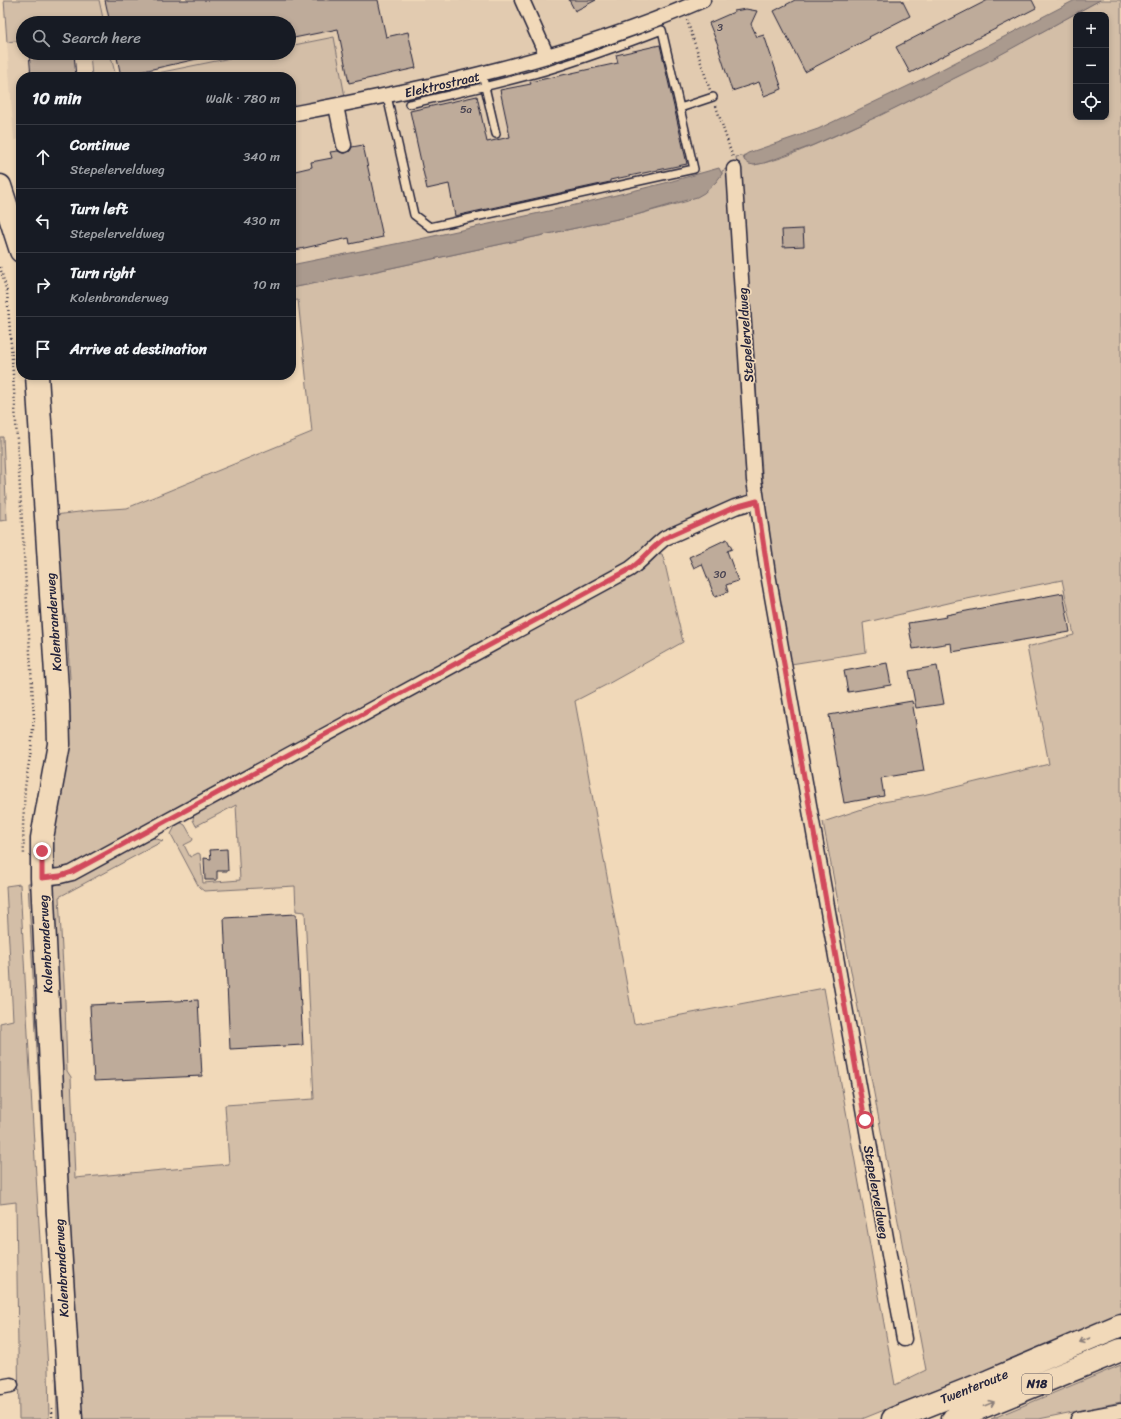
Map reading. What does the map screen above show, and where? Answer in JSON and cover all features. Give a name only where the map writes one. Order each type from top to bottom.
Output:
[{"type":"main road","points":[[0,186],[16,236]]},
{"type":"main road","name":"Kolenbranderweg","points":[[37,380],[58,705],[58,744],[42,838],[42,878],[70,1419]]},
{"type":"main road","name":"Twenteroute","points":[[893,1419],[989,1381],[1121,1325]]},
{"type":"main road","name":"Twenteroute","points":[[953,1419],[1121,1350]]},
{"type":"street","points":[[522,0],[547,56]]},
{"type":"street","name":"Elektrostraat","points":[[296,113],[387,96],[435,92],[484,81],[547,56],[593,48],[618,33],[702,0]]},
{"type":"street","points":[[336,106],[344,145]]},
{"type":"street","name":"Stepelerveldweg","points":[[734,169],[757,501],[768,574],[904,1339]]},
{"type":"street","points":[[42,878],[60,876],[72,872],[630,569],[640,562],[657,544],[665,538],[735,507],[757,501]]},
{"type":"street","points":[[1078,1419],[1121,1410]]},
{"type":"lane","points":[[387,96],[414,215],[430,227],[694,169],[662,30],[593,48],[546,71],[484,81],[496,134]]},
{"type":"lane","points":[[546,71],[547,56]]},
{"type":"lane","points":[[409,104],[435,92]]},
{"type":"lane","points":[[680,108],[713,97]]},
{"type":"shaded area","points":[[4,0],[1089,0],[814,137],[622,209],[296,270],[296,72],[16,72],[16,140],[14,140]]},
{"type":"shaded area","points":[[4,0],[99,0],[102,16],[16,16],[16,41],[7,42]]},
{"type":"shaded area","points":[[1075,0],[1100,0],[1078,12],[1073,12],[1073,15],[987,62],[881,115],[811,146],[764,163],[754,165],[749,164],[744,160],[745,155],[748,153],[818,129],[927,77]]},
{"type":"shaded area","points":[[1100,0],[1121,0],[1121,1318],[1017,1361],[929,1392],[862,1419],[80,1419],[66,1222],[52,889],[54,886],[148,836],[163,841],[59,897],[67,1071],[71,1077],[75,1178],[229,1164],[225,1105],[314,1099],[305,912],[296,911],[295,886],[204,891],[199,887],[171,834],[178,821],[185,825],[193,839],[184,845],[190,857],[198,853],[200,854],[203,883],[240,880],[236,805],[196,826],[193,820],[194,812],[656,553],[662,554],[664,560],[683,642],[575,701],[634,1024],[824,988],[895,1385],[926,1370],[823,822],[883,802],[923,795],[1049,764],[1027,647],[1074,635],[1062,580],[957,601],[863,623],[866,652],[791,664],[765,512],[742,189],[740,187],[736,157],[745,155],[743,158],[754,165],[766,163],[790,155],[814,145],[912,100],[1073,14],[1073,120],[1109,120],[1109,12],[1078,12]]},
{"type":"shaded area","points":[[334,37],[345,97],[296,108],[296,72],[162,72],[221,60],[296,60],[296,45]]},
{"type":"shaded area","points":[[91,60],[112,60],[115,72],[92,72]]},
{"type":"shaded area","points":[[730,167],[752,493],[672,530],[635,559],[64,870],[54,868],[50,864],[65,706],[70,678],[66,618],[56,580],[55,515],[127,508],[312,432],[298,300],[296,300],[296,287],[636,215],[688,201],[722,174],[722,171]]},
{"type":"shaded area","points":[[719,168],[722,174],[716,182],[697,197],[636,215],[296,287],[296,264],[567,207]]},
{"type":"shaded area","points":[[0,437],[3,437],[7,520],[0,521]]},
{"type":"shaded area","points":[[28,883],[35,888],[64,1419],[57,1419],[56,1363],[44,1180]]},
{"type":"shaded area","points":[[20,884],[48,1369],[49,1419],[19,1419],[16,1202],[0,1204],[0,1023],[13,1020],[6,886]]},
{"type":"shaded area","points":[[1121,1365],[1121,1402],[1039,1419],[991,1419]]},
{"type":"building","points":[[105,0],[378,0],[386,37],[408,32],[416,68],[349,83],[338,29],[296,38],[296,16],[108,16]]},
{"type":"building","points":[[569,0],[596,0],[575,11]]},
{"type":"building","points":[[795,0],[902,0],[910,16],[805,72],[774,11]]},
{"type":"building","points":[[988,0],[1032,0],[1036,8],[910,73],[896,47]]},
{"type":"building","points":[[746,9],[757,11],[751,24],[757,37],[764,35],[782,89],[764,96],[759,82],[732,91],[720,50],[709,23],[734,11]]},
{"type":"building","points":[[660,45],[687,164],[610,180],[610,182],[455,216],[449,184],[427,189],[410,111],[477,96],[487,142],[510,137],[500,90],[618,63],[616,55]]},
{"type":"building","points":[[30,60],[75,60],[76,72],[31,72]]},
{"type":"building","points":[[118,60],[193,60],[139,72],[120,72]]},
{"type":"building","points":[[363,145],[383,237],[350,244],[349,238],[296,250],[296,171],[312,167],[311,162],[332,158],[330,152],[338,151],[346,153],[350,151],[352,147]]},
{"type":"building","points":[[803,229],[804,246],[783,247],[782,230]]},
{"type":"building","points":[[727,539],[732,549],[727,551],[738,581],[726,585],[728,592],[715,597],[702,564],[694,568],[689,557]]},
{"type":"building","points":[[1063,593],[1070,632],[952,652],[951,643],[913,649],[908,623],[947,617],[946,615]]},
{"type":"building","points":[[887,663],[891,685],[848,692],[844,671]]},
{"type":"building","points":[[937,666],[944,704],[916,708],[909,671]]},
{"type":"building","points":[[912,701],[924,771],[881,778],[884,796],[844,803],[829,715]]},
{"type":"building","points":[[227,849],[228,871],[217,871],[217,880],[205,880],[204,858],[211,859],[210,850]]},
{"type":"building","points":[[296,914],[303,1045],[230,1049],[224,918]]},
{"type":"building","points":[[198,1000],[202,1076],[94,1081],[90,1005]]},
{"type":"route","points":[[42,851],[42,878],[60,876],[72,872],[630,569],[640,562],[657,544],[665,538],[735,507],[757,501],[768,574],[865,1120]]}]
